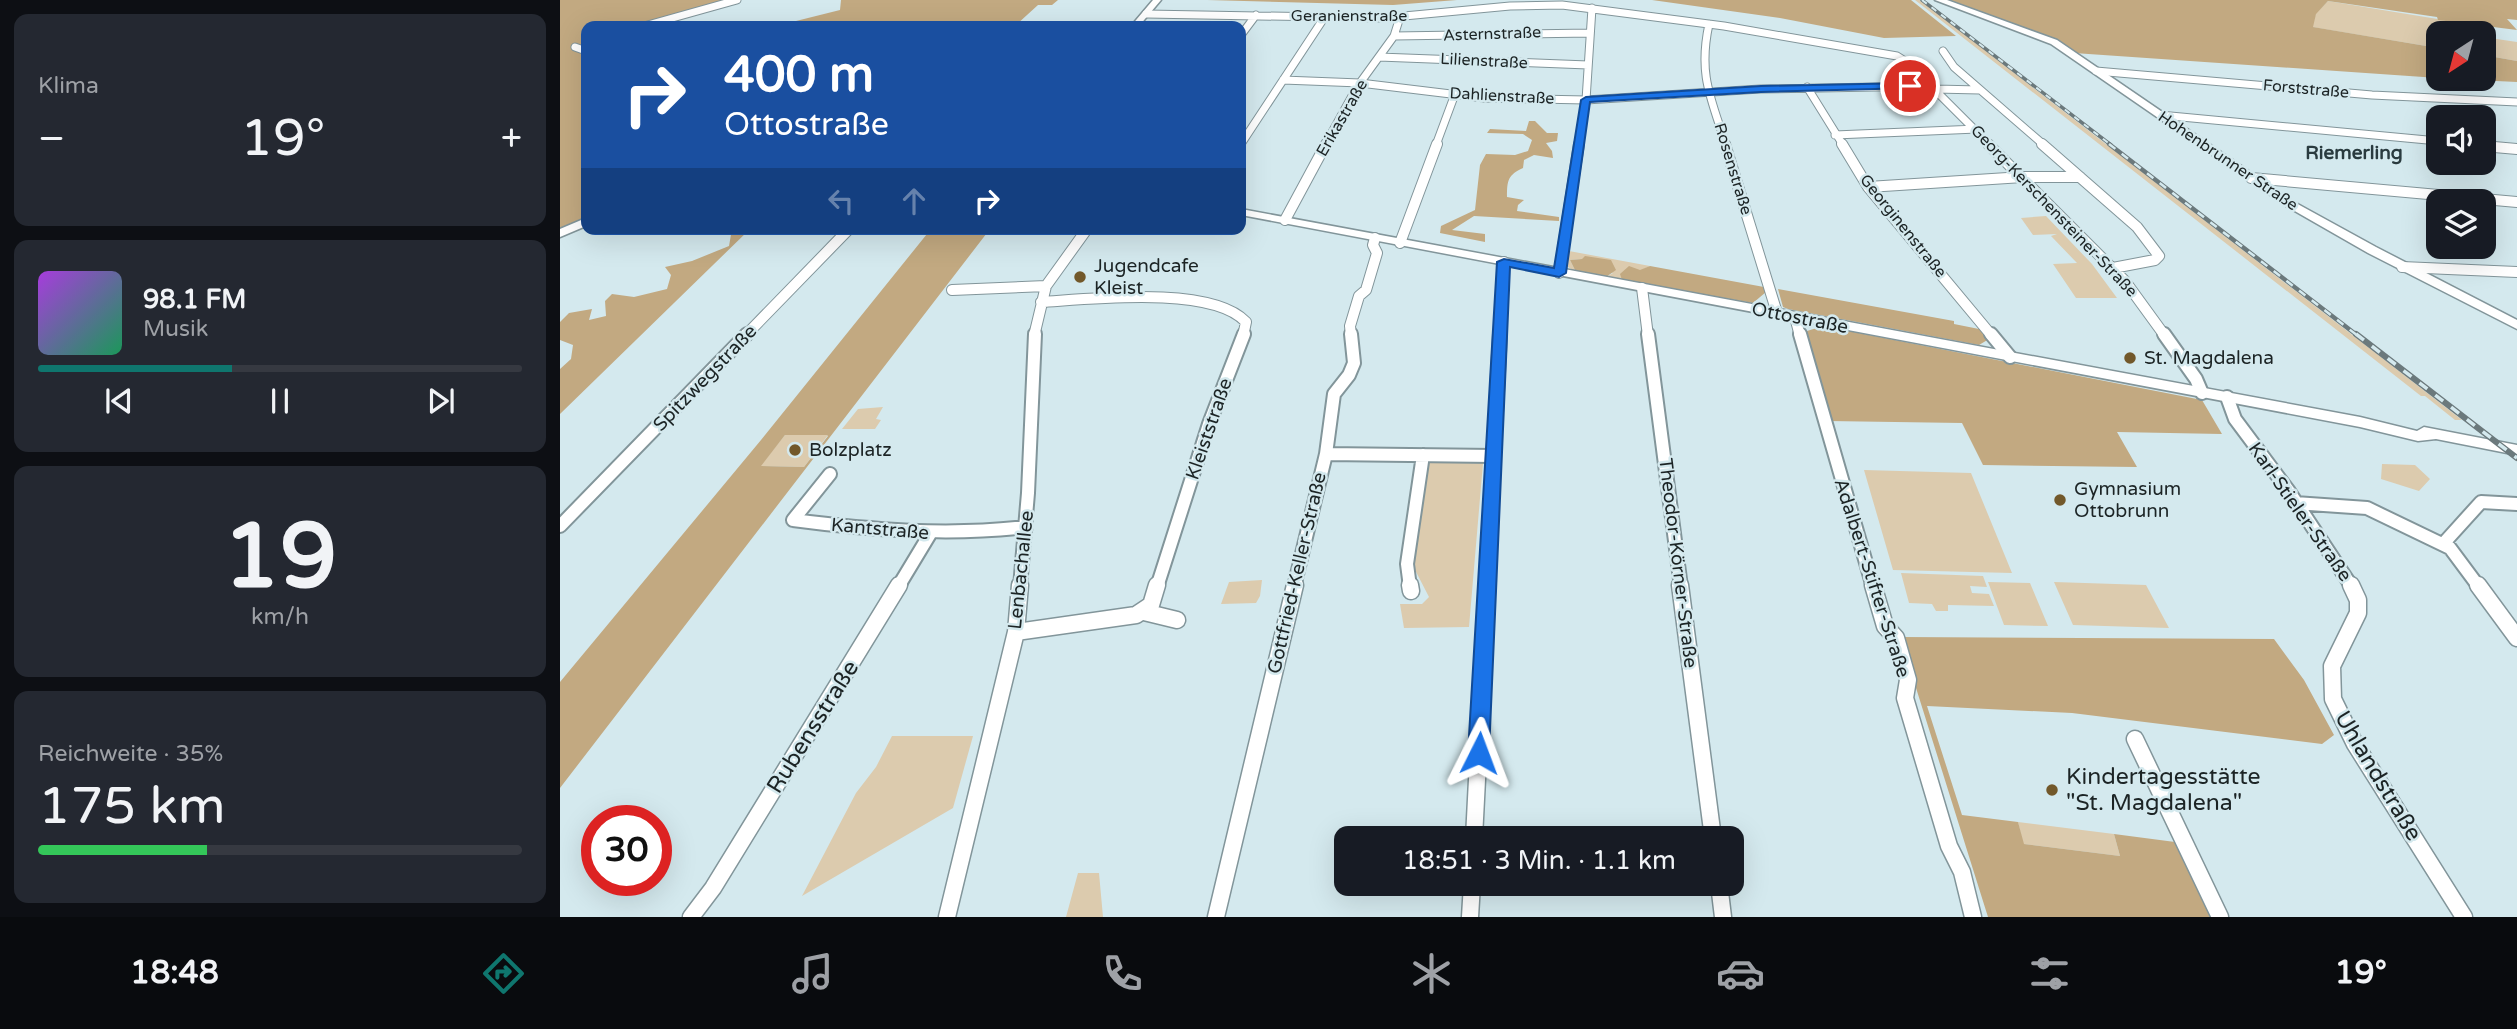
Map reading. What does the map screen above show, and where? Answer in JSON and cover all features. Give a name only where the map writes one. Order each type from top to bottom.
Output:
[{"type":"street","points":[[662,21],[737,0]]},
{"type":"street","points":[[1140,21],[1157,0]]},
{"type":"street","name":"Hohenbrunner Straße","points":[[1939,0],[2040,36],[2310,216],[2517,326]]},
{"type":"street","name":"Geranienstraße","points":[[1146,14],[1400,17],[1523,5],[1592,8],[1884,52]]},
{"type":"street","points":[[1559,273],[1586,100],[1592,8]]},
{"type":"street","points":[[1246,28],[1256,15]]},
{"type":"street","name":"Erikastraße","points":[[1286,220],[1360,83],[1394,36],[1400,17]]},
{"type":"street","points":[[1246,136],[1324,18]]},
{"type":"street","name":"Rosenstraße","points":[[1709,24],[1703,53],[1710,93],[1777,313]]},
{"type":"street","name":"Asternstraße","points":[[1394,36],[1590,33]]},
{"type":"street","points":[[1943,51],[1946,59],[1980,90],[2137,227],[2159,256],[2155,260],[2113,268]]},
{"type":"street","name":"Georg-Kerschensteiner-Straße","points":[[1884,52],[1902,58],[1933,87],[2113,268],[2178,354],[2202,393]]},
{"type":"street","name":"Lilienstraße","points":[[1379,57],[1588,65]]},
{"type":"street","name":"Forststraße","points":[[2096,71],[2372,95],[2517,102]]},
{"type":"street","name":"Dahlienstraße","points":[[1283,80],[1360,83],[1503,99],[1586,100],[1807,87],[1933,87],[1980,90]]},
{"type":"street","name":"Georginenstraße","points":[[1807,87],[1868,187],[2010,357]]},
{"type":"street","points":[[1400,243],[1455,94]]},
{"type":"street","points":[[2160,115],[2426,140]]},
{"type":"street","points":[[1835,135],[1977,129]]},
{"type":"street","points":[[2496,147],[2517,149]]},
{"type":"street","points":[[1868,187],[2023,177],[2080,177]]},
{"type":"street","points":[[2251,177],[2517,202]]},
{"type":"street","name":"Ottostraße","points":[[1246,213],[2360,422],[2418,436],[2433,435],[2517,450]]},
{"type":"street","points":[[560,233],[581,224]]},
{"type":"street","name":"Spitzwegstraße","points":[[560,526],[843,235]]},
{"type":"street","name":"Lenbachallee","points":[[947,917],[1016,632],[1026,527],[1034,337],[1046,286],[1083,235]]},
{"type":"street","name":"Gottfried-Keller-Straße","points":[[1216,917],[1326,454],[1334,394],[1349,375],[1354,363],[1350,326],[1359,296],[1366,290],[1370,278],[1377,253],[1373,245],[1375,238]]},
{"type":"street","points":[[1475,826],[1504,262]]},
{"type":"street","points":[[2402,267],[2517,272]]},
{"type":"street","points":[[952,290],[1046,286]]},
{"type":"street","name":"Theodor-Körner-Straße","points":[[1642,288],[1711,826]]},
{"type":"street","name":"Kleiststraße","points":[[1041,302],[1122,299],[1199,302],[1232,309],[1246,322],[1242,341],[1209,424],[1154,601],[1144,612]]},
{"type":"street","name":"Adalbert-Stifter-Straße","points":[[1796,317],[1822,417],[1881,612],[1888,633],[1896,638],[1908,680],[1905,698],[1908,709],[1949,846],[1960,862],[1973,917]]},
{"type":"street","name":"Karl-Stieler-Straße","points":[[2227,397],[2235,419],[2350,583],[2358,600],[2358,613],[2353,629]]},
{"type":"street","points":[[1326,454],[1494,456]]},
{"type":"street","points":[[1411,592],[1407,564],[1423,455]]},
{"type":"street","name":"Kantstraße","points":[[830,474],[793,520],[930,534],[976,533],[1026,527]]},
{"type":"street","points":[[2443,544],[2482,502],[2517,497]]},
{"type":"street","points":[[2495,501],[2517,504]]},
{"type":"street","points":[[2295,503],[2367,508],[2443,544],[2460,558],[2517,638]]},
{"type":"street","name":"Rubensstraße","points":[[691,917],[713,888],[930,534]]},
{"type":"street","points":[[1016,632],[1144,612],[1177,620]]},
{"type":"street","name":"Uhlandstraße","points":[[2353,629],[2332,666],[2333,699],[2355,744],[2464,917]]},
{"type":"street","points":[[2135,739],[2220,917]]},
{"type":"street","points":[[1470,917],[1471,896]]},
{"type":"street","points":[[1720,896],[1723,917]]},
{"type":"shaded area","points":[[560,0],[732,0],[658,21],[581,21],[581,221],[560,231]]},
{"type":"shaded area","points":[[841,0],[1058,0],[1052,5],[1038,5],[1020,21],[796,21],[840,10]]},
{"type":"shaded area","points":[[1207,0],[1457,0],[1393,5]]},
{"type":"shaded area","points":[[1652,0],[1911,0],[1956,36],[1884,38],[1780,18]]},
{"type":"shaded area","points":[[1915,0],[1920,0],[2462,420],[2455,420],[2425,396],[2421,396]]},
{"type":"shaded area","points":[[1943,0],[2517,0],[2517,20],[2507,19],[2517,30],[2496,27],[2496,21],[2446,21],[2438,20],[2437,17],[2328,1],[2316,14],[2313,27],[2426,46],[2426,77],[2074,53],[2033,31]]},
{"type":"shaded area","points":[[2328,1],[2450,21],[2426,21],[2426,46],[2312,27],[2316,13]]},
{"type":"shaded area","points":[[2496,39],[2517,42],[2517,61],[2496,57]]},
{"type":"shaded area","points":[[2496,57],[2517,61],[2517,82],[2496,81]]},
{"type":"shaded area","points":[[1529,121],[1535,121],[1547,133],[1558,133],[1557,141],[1546,143],[1553,158],[1534,155],[1524,160],[1523,168],[1509,179],[1507,197],[1524,200],[1518,205],[1517,211],[1559,217],[1559,221],[1474,216],[1452,230],[1485,234],[1485,242],[1440,233],[1441,226],[1475,210],[1480,165],[1486,154],[1515,155],[1528,151],[1532,140],[1523,134],[1487,133],[1490,129],[1526,131]]},
{"type":"shaded area","points":[[2046,216],[2092,264],[2117,298],[2076,298],[2053,264],[2077,263],[2051,236],[2057,234],[2033,235],[2021,218]]},
{"type":"shaded area","points":[[731,235],[744,235],[560,414],[560,369],[571,359],[573,345],[560,340],[560,322],[569,313],[592,309],[589,320],[606,316],[605,301],[612,294],[634,297],[667,289],[671,275],[665,267],[692,261],[729,246]]},
{"type":"shaded area","points":[[926,235],[985,235],[560,788],[560,682],[761,440]],"holes":[[[785,435],[828,436],[804,467],[761,466]]]},
{"type":"shaded area","points":[[1569,251],[1650,266],[1622,280],[1606,277],[1613,273],[1582,259],[1570,260],[1576,272],[1565,265]]},
{"type":"shaded area","points":[[1585,256],[1611,260],[1616,270],[1606,277],[1576,272],[1570,260],[1582,259]]},
{"type":"shaded area","points":[[1629,266],[1640,270],[1650,266],[1764,287],[1766,292],[1753,303],[1622,280],[1620,274]]},
{"type":"shaded area","points":[[1778,289],[1954,321],[1954,324],[1979,329],[1989,339],[1979,345],[1788,309],[1783,307]]},
{"type":"shaded area","points":[[1823,326],[2202,400],[2222,434],[2117,432],[2137,467],[1983,465],[1962,423],[1828,421],[1803,338],[1807,331]]},
{"type":"shaded area","points":[[883,407],[876,419],[881,420],[875,429],[842,429],[858,409]]},
{"type":"shaded area","name":"Bolzplatz","points":[[785,435],[828,435],[804,467],[760,466]]},
{"type":"shaded area","points":[[1428,462],[1483,463],[1469,627],[1404,628],[1400,604],[1422,604],[1429,597],[1412,564]]},
{"type":"shaded area","points":[[2382,464],[2415,465],[2430,479],[2419,491],[2381,479]]},
{"type":"shaded area","points":[[1864,470],[1971,473],[2012,573],[1893,570]]},
{"type":"shaded area","points":[[1901,573],[1983,576],[1987,587],[1970,586],[1972,593],[1989,594],[1994,606],[1948,605],[1948,611],[1936,611],[1932,604],[1909,603]]},
{"type":"shaded area","points":[[1262,580],[1260,596],[1256,603],[1221,604],[1229,582]]},
{"type":"shaded area","points":[[1988,582],[2030,583],[2048,626],[2004,625]]},
{"type":"shaded area","points":[[2054,582],[2146,585],[2169,628],[2073,625]]},
{"type":"shaded area","points":[[1900,637],[2274,639],[2304,680],[2334,735],[2322,744],[2072,713],[1927,706],[1962,815],[2018,822],[2024,844],[2120,856],[2114,834],[2175,842],[2212,917],[1988,917]]},
{"type":"shaded area","points":[[892,736],[973,736],[953,808],[802,896],[856,793],[876,767]]},
{"type":"shaded area","points":[[2018,822],[2114,834],[2120,856],[2023,844]]},
{"type":"shaded area","points":[[1078,873],[1099,873],[1103,917],[1066,917]]},
{"type":"railway","points":[[1922,0],[2111,145]]},
{"type":"railway","points":[[2109,144],[2358,336]]},
{"type":"railway","points":[[2356,334],[2517,458]]},
{"type":"place","name":"Jugendcafe Kleist","points":[[1080,277]]},
{"type":"place","name":"St. Magdalena","points":[[2130,358]]},
{"type":"place","name":"Bolzplatz","points":[[795,450]]},
{"type":"place","name":"Gymnasium Ottobrunn","points":[[2060,500]]},
{"type":"place","name":"Kindertagesstätte \"St. Magdalena\"","points":[[2052,790]]},
{"type":"district","name":"Riemerling","points":[[2354,153]]},
{"type":"route","points":[[1479,753],[1504,262],[1559,273],[1586,100],[1807,87],[1910,86]]}]
